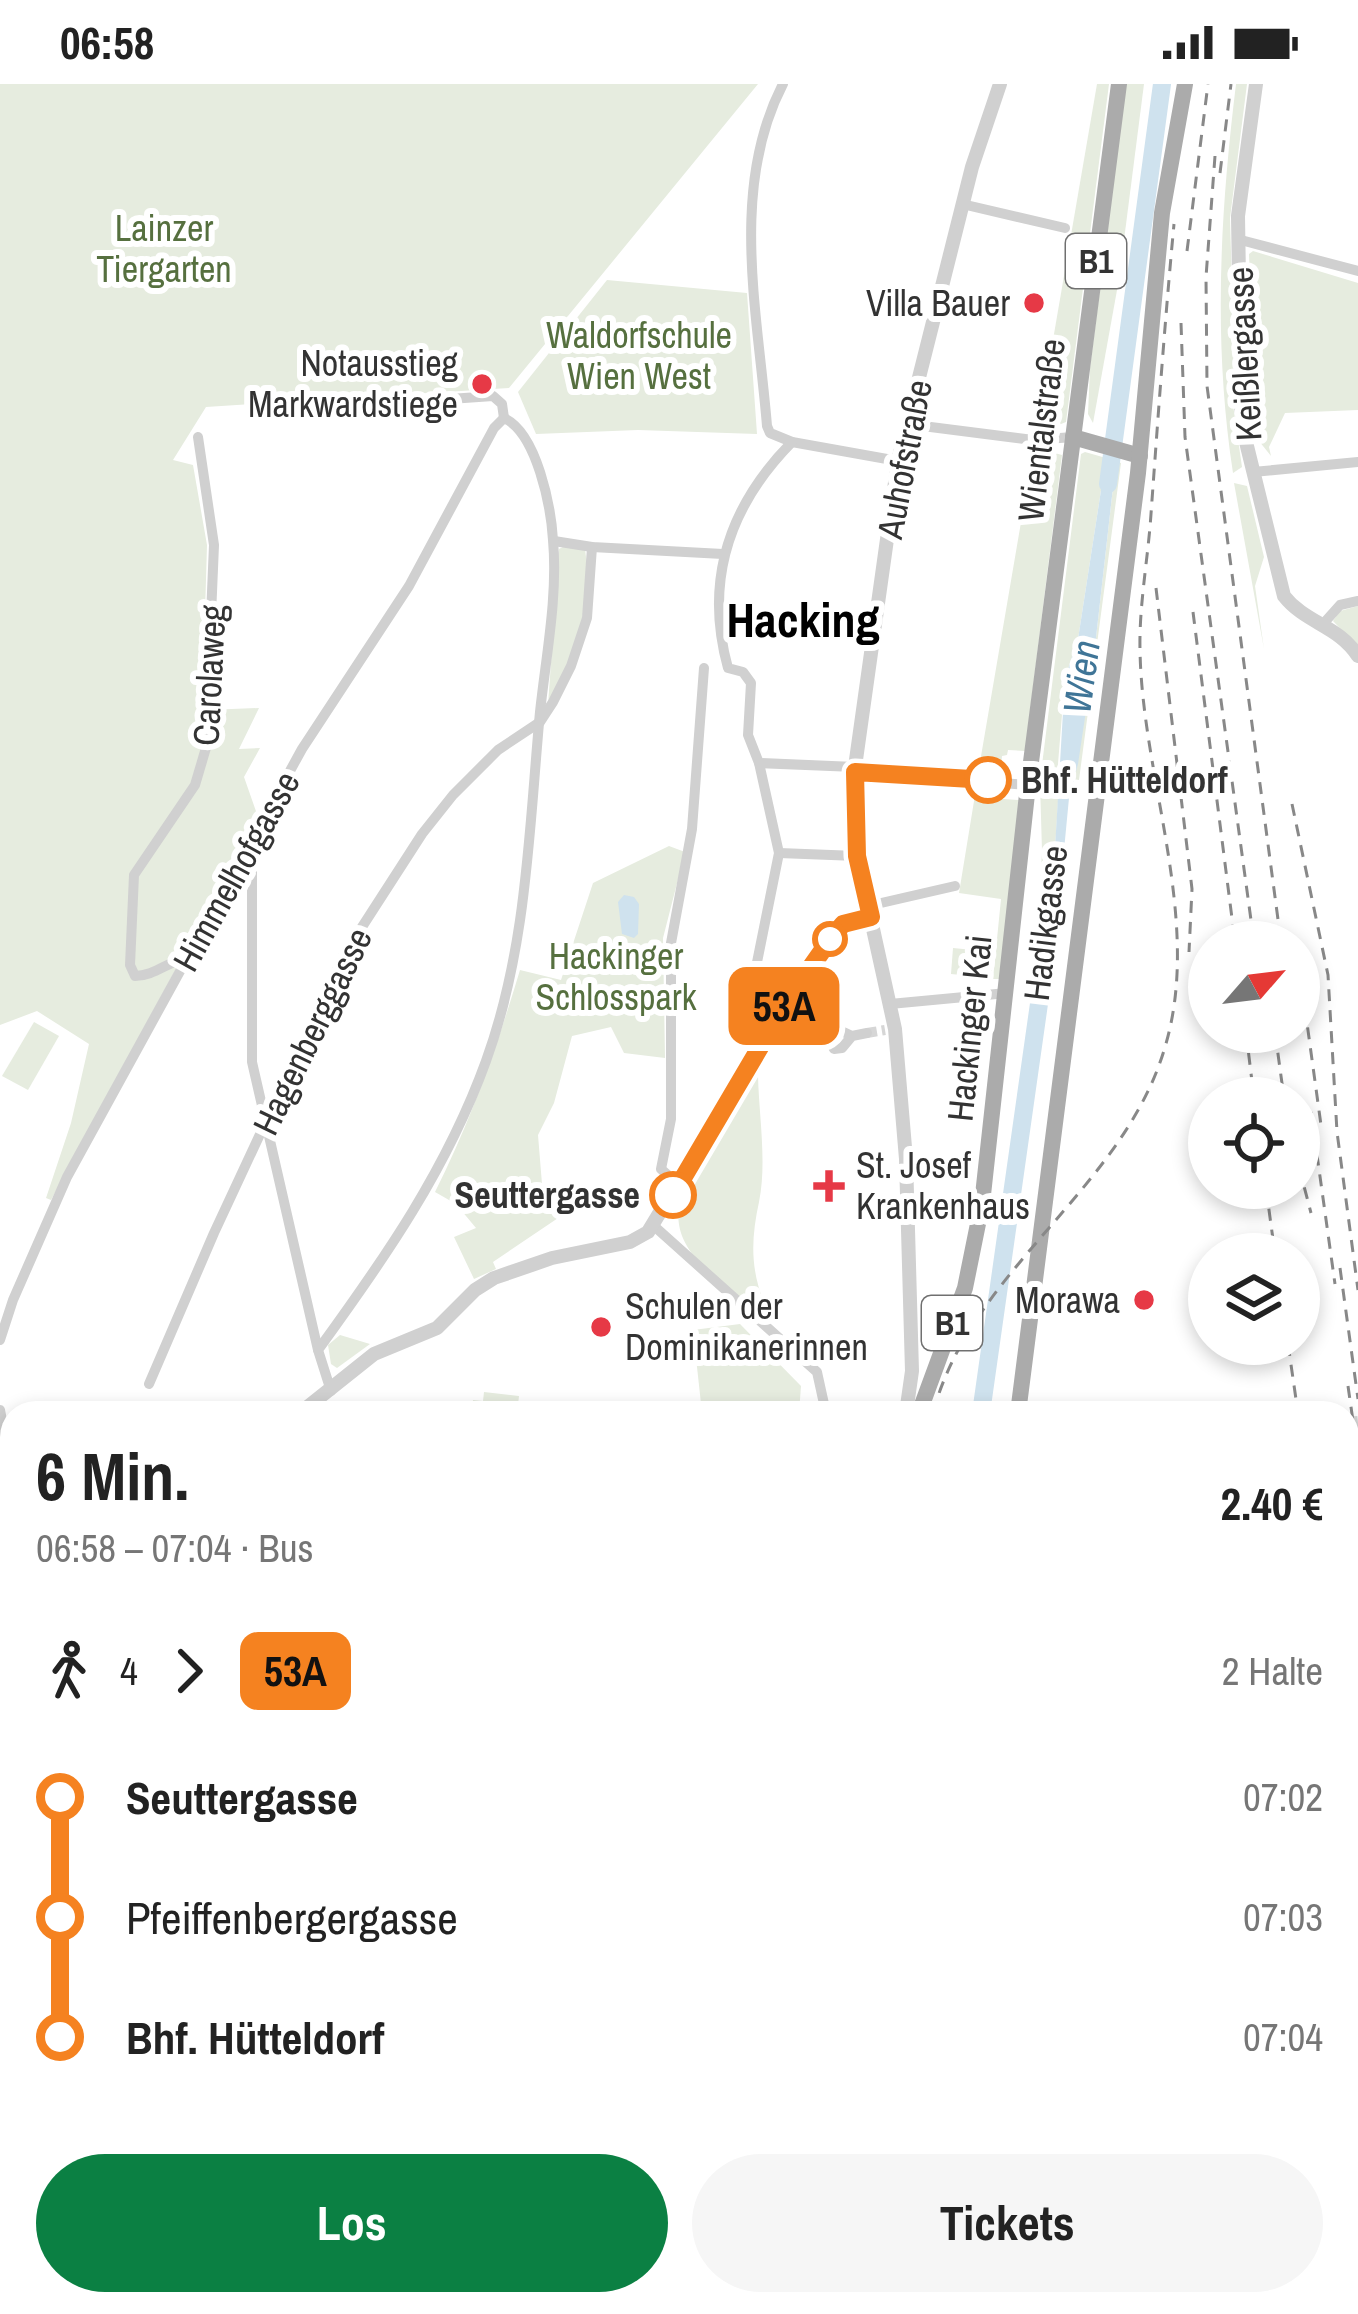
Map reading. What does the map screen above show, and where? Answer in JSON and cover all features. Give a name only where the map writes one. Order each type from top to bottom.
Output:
[{"type":"main road","name":"Wientalstraße","points":[[1028,785],[1078,439],[1119,84]]},
{"type":"main road","name":"Hadikgasse","points":[[1021,1401],[1137,455],[1162,212],[1185,84]]},
{"type":"main road","points":[[1078,439],[1137,455]]},
{"type":"main road","name":"Hackinger Kai","points":[[924,1401],[965,1288],[978,1230],[1028,785]]},
{"type":"street","points":[[783,84],[760,136],[752,182],[767,426],[770,433],[792,442],[898,461]]},
{"type":"street","name":"Auhofstraße","points":[[908,1401],[912,1371],[911,1230],[890,1004],[857,856],[855,770],[898,461],[962,204],[1000,84]]},
{"type":"street","name":"Keißlergasse","points":[[1256,84],[1237,239],[1242,415],[1281,591],[1293,608],[1341,635],[1358,656]]},
{"type":"street","points":[[962,204],[1065,228]]},
{"type":"street","points":[[1237,239],[1358,271]]},
{"type":"street","points":[[318,1350],[434,1180],[488,1058],[516,951],[531,853],[554,541],[535,459],[516,424],[504,418],[502,404],[493,396],[335,406]]},
{"type":"street","name":"Himmelhofgasse","points":[[0,1340],[67,1177],[302,749],[409,586],[494,428],[504,418]]},
{"type":"street","points":[[908,424],[1033,440],[1078,439]]},
{"type":"street","name":"Carolaweg","points":[[189,958],[174,959],[146,976],[135,976],[130,965],[134,875],[195,785],[211,731],[208,686],[214,545],[198,437]]},
{"type":"street","points":[[735,1010],[747,1012],[778,853],[759,763],[748,736],[751,683],[743,673],[728,668],[718,632],[717,587],[723,554],[762,472],[792,442]]},
{"type":"street","points":[[1253,472],[1358,462]]},
{"type":"street","points":[[554,541],[592,548],[723,554]]},
{"type":"street","points":[[539,722],[571,666],[587,618],[592,548]]},
{"type":"street","points":[[1323,624],[1340,605],[1358,601]]},
{"type":"street","points":[[679,1185],[661,1169],[671,1120],[669,970],[692,829],[704,668]]},
{"type":"street","name":"Hagenberggasse","points":[[149,1384],[342,958],[422,834],[453,795],[499,750],[539,722]]},
{"type":"street","points":[[759,763],[1028,785]]},
{"type":"street","points":[[251,845],[252,1062],[331,1391]]},
{"type":"street","points":[[778,853],[857,856]]},
{"type":"street","points":[[317,1401],[374,1354],[437,1328],[494,1278],[552,1258],[630,1242],[654,1226],[789,998],[843,924],[956,886]]},
{"type":"street","points":[[890,1004],[1007,993]]},
{"type":"street","points":[[852,1036],[867,1033]]},
{"type":"street","points":[[654,1226],[817,1372],[823,1401]]},
{"type":"green space","name":"Lainzer Tiergarten","points":[[0,84],[758,84],[509,388],[206,407],[173,460],[193,465],[207,545],[203,682],[207,710],[259,708],[239,749],[260,748],[244,777],[258,817],[51,1200],[46,1198],[71,1123],[89,1044],[37,1011],[0,1025]]},
{"type":"green space","points":[[1097,84],[1109,84],[1066,422],[1041,432],[1038,427]]},
{"type":"green space","points":[[1126,84],[1144,84],[1119,279],[1093,423],[1088,414],[1090,368]]},
{"type":"green space","points":[[1236,84],[1247,84],[1230,218],[1235,390],[1231,391],[1242,467],[1233,473],[1223,375],[1221,278]]},
{"type":"green space","points":[[1253,251],[1358,283],[1358,410],[1285,413],[1269,447],[1271,456],[1255,436],[1262,421],[1255,418],[1249,254]]},
{"type":"green space","name":"Waldorfschule Wien West","points":[[607,280],[747,293],[757,434],[638,430],[536,434],[518,392]]},
{"type":"green space","points":[[1040,449],[1062,455],[1025,751],[1008,750],[1001,767],[979,768],[1033,452]]},
{"type":"green space","points":[[1081,454],[1106,458],[1078,639],[1065,678],[1057,776],[1041,773]]},
{"type":"green space","points":[[1116,461],[1121,463],[1079,780],[1073,779],[1093,664]]},
{"type":"green space","points":[[1234,483],[1247,486],[1264,557],[1255,586],[1264,649]]},
{"type":"green space","points":[[559,549],[585,549],[587,591],[573,649],[548,705]]},
{"type":"green space","points":[[1358,606],[1358,647],[1333,621],[1340,611]]},
{"type":"green space","points":[[1040,783],[1059,786],[1051,904],[1037,949],[1042,851]]},
{"type":"green space","points":[[988,791],[988,798],[1019,800],[1003,979],[993,979],[1001,899],[959,893],[975,795]]},
{"type":"green space","name":"Hackinger Schlosspark","points":[[669,846],[685,852],[663,938],[665,1058],[624,1053],[611,1027],[572,1036],[554,1103],[538,1135],[542,1184],[552,1202],[567,1212],[493,1262],[496,1269],[474,1279],[454,1237],[476,1228],[456,1204],[435,1192],[482,1083],[520,970],[561,980],[593,883]]},
{"type":"green space","points":[[953,948],[993,952],[991,978],[951,974]]},
{"type":"green space","points":[[34,1022],[59,1036],[28,1090],[2,1076]]},
{"type":"green space","points":[[753,1076],[758,1076],[762,1156],[753,1241],[754,1266],[765,1305],[759,1314],[693,1255],[679,1226],[679,1209]]},
{"type":"green space","points":[[740,1324],[801,1386],[800,1401],[701,1401],[693,1330]]},
{"type":"green space","points":[[340,1335],[370,1344],[337,1368],[331,1364],[328,1345]]},
{"type":"green space","points":[[484,1392],[519,1396],[518,1401],[483,1401]]},
{"type":"water","points":[[1106,458],[1116,461],[1093,664],[1069,798],[1050,946],[1053,954],[1038,954],[1051,904],[1065,678],[1078,639]]},
{"type":"water","points":[[624,895],[639,904],[634,938],[622,934],[618,902]]},
{"type":"waterway","name":"Wien","points":[[1108,484],[1162,84]]},
{"type":"waterway","name":"Wien","points":[[983,1401],[1049,933]]},
{"type":"tunnel","points":[[867,1033],[885,1030]]},
{"type":"railway","points":[[1187,251],[1208,84]]},
{"type":"railway","points":[[1220,173],[1231,84]]},
{"type":"railway","points":[[1215,156],[1206,277],[1207,386],[1278,921]]},
{"type":"railway","points":[[937,1401],[952,1362],[980,1315],[1117,1144],[1145,1098],[1165,1047],[1175,999],[1174,900],[1143,699],[1140,650],[1174,224]]},
{"type":"railway","points":[[1181,323],[1185,437],[1251,921]]},
{"type":"railway","points":[[1156,588],[1192,889],[1190,921]]},
{"type":"railway","points":[[1193,612],[1232,921]]},
{"type":"railway","points":[[1292,804],[1328,975],[1337,1132],[1358,1290]]},
{"type":"railway","points":[[1249,1053],[1251,1077]]},
{"type":"railway","points":[[1278,1053],[1281,1077]]},
{"type":"railway","points":[[1311,1053],[1321,1125]]},
{"type":"railway","points":[[1320,1176],[1335,1284]]},
{"type":"railway","points":[[1269,1209],[1272,1233]]},
{"type":"railway","points":[[1310,1209],[1311,1213]]},
{"type":"railway","points":[[1340,1268],[1358,1399]]},
{"type":"railway","points":[[1291,1365],[1296,1401]]},
{"type":"railway","points":[[1348,1386],[1350,1401]]},
{"type":"bus line","name":"53A","points":[[673,1195],[789,998],[832,937],[843,924],[871,917],[857,856],[855,772],[988,780]]},
{"type":"place","name":"Villa Bauer","points":[[1034,303]]},
{"type":"place","name":"Notausstieg Markwardstiege","points":[[482,384]]},
{"type":"place","name":"Bhf. Hütteldorf","points":[[988,780]]},
{"type":"place","name":"St. Josef Krankenhaus","points":[[829,1186]]},
{"type":"place","name":"Seuttergasse","points":[[673,1195]]},
{"type":"place","name":"Morawa","points":[[1144,1300]]},
{"type":"place","name":"Schulen der Dominikanerinnen","points":[[601,1327]]},
{"type":"district","name":"Hacking","points":[[803,620]]}]
